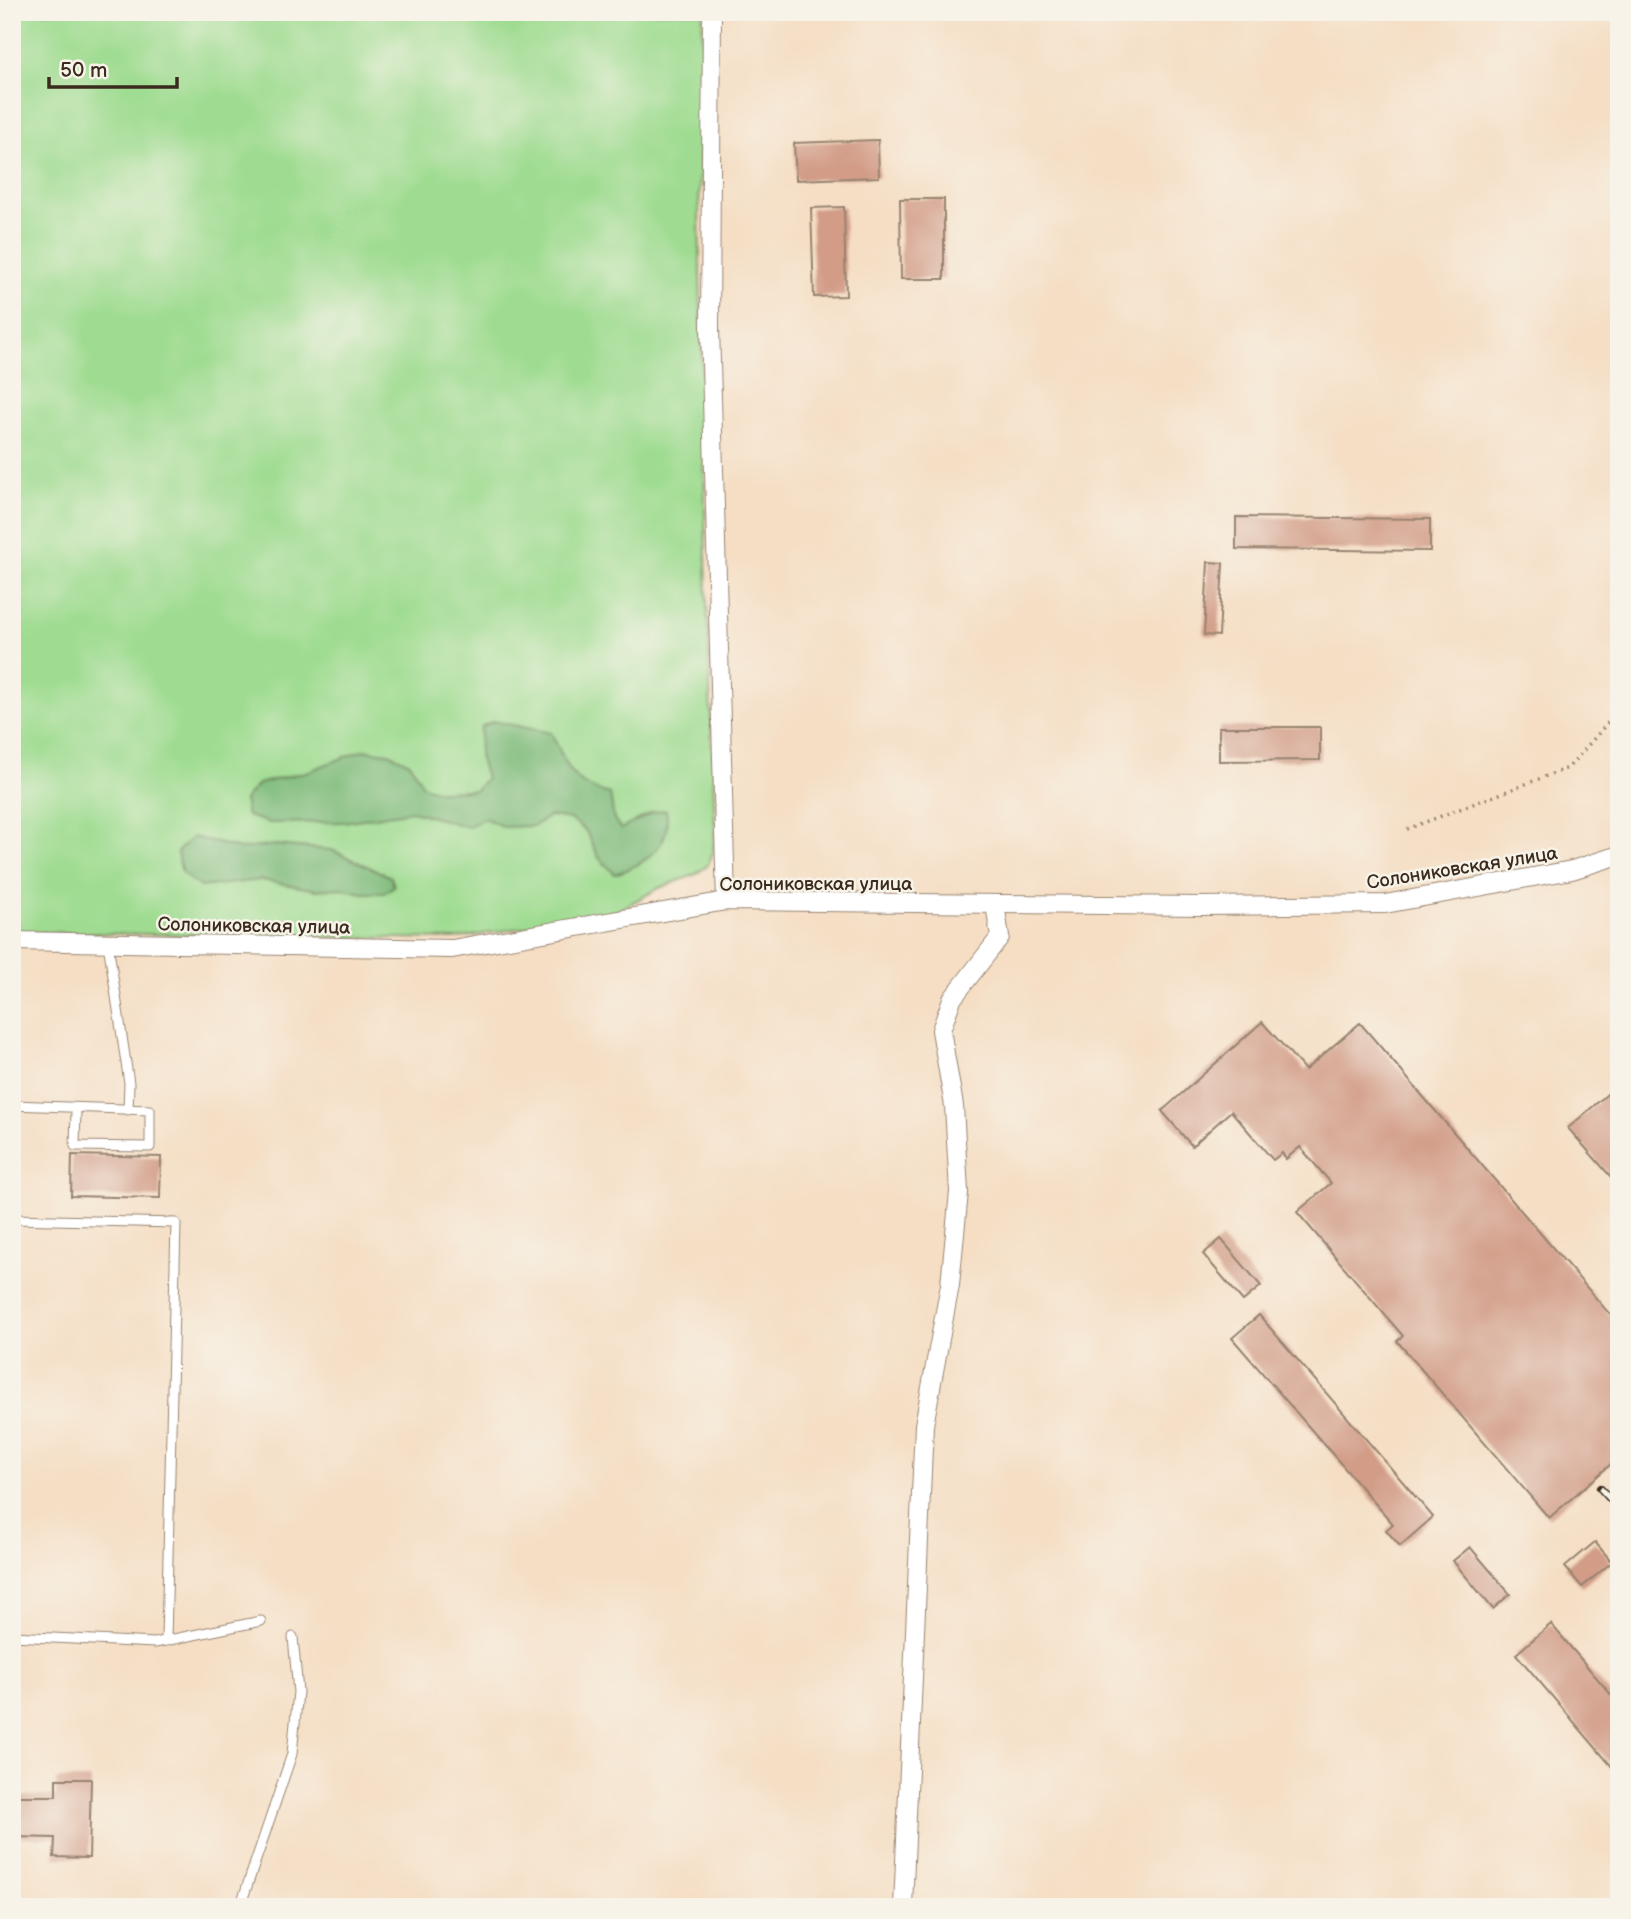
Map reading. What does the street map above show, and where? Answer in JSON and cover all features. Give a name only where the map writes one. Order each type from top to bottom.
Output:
[{"type":"street","points":[[712,12],[710,327],[726,901]]},
{"type":"street","name":"Солониковская улица","points":[[12,941],[452,949],[726,901],[1385,904],[1572,870],[1619,855]]},
{"type":"street","points":[[903,1907],[924,1425],[950,1284],[959,1192],[954,1105],[941,1030],[952,999],[1000,937],[995,904]]},
{"type":"lane","points":[[108,943],[129,1083],[128,1110]]},
{"type":"lane","points":[[12,1105],[150,1111],[150,1147],[75,1146],[76,1109]]},
{"type":"lane","points":[[12,1219],[176,1223],[166,1641]]},
{"type":"lane","points":[[12,1636],[155,1643],[261,1621]]},
{"type":"lane","points":[[240,1907],[292,1754],[298,1692],[293,1637]]},
{"type":"path","points":[[1407,829],[1568,768],[1619,710]]},
{"type":"green space","points":[[12,12],[703,12],[699,213],[707,603],[715,828],[713,853],[707,866],[694,875],[659,888],[615,912],[454,939],[12,932]]},
{"type":"green space","points":[[493,721],[551,733],[578,780],[610,794],[614,819],[621,829],[653,812],[666,810],[667,822],[661,843],[646,859],[615,874],[599,858],[586,831],[570,819],[550,816],[534,826],[504,827],[484,818],[468,827],[412,811],[344,822],[269,823],[247,816],[244,800],[258,784],[309,771],[363,750],[389,753],[410,763],[423,786],[439,791],[476,790],[486,778],[479,756],[481,727]]},
{"type":"green space","points":[[193,837],[241,849],[276,845],[332,850],[391,877],[394,886],[384,893],[362,893],[341,888],[317,890],[261,880],[200,887],[182,873],[177,852]]},
{"type":"building","points":[[878,140],[879,177],[796,180],[794,143]]},
{"type":"building","points":[[900,199],[944,199],[944,279],[901,279]]},
{"type":"building","points":[[844,207],[846,296],[814,297],[811,208]]},
{"type":"building","points":[[1236,517],[1430,519],[1430,551],[1236,549]]},
{"type":"building","points":[[1208,562],[1223,563],[1219,636],[1204,635]]},
{"type":"building","points":[[1219,727],[1320,727],[1320,760],[1219,761]]},
{"type":"building","points":[[1262,1022],[1305,1070],[1360,1023],[1619,1325],[1619,1457],[1549,1518],[1397,1341],[1403,1336],[1297,1212],[1331,1183],[1300,1147],[1286,1159],[1282,1153],[1273,1160],[1231,1111],[1192,1146],[1162,1111]]},
{"type":"building","points":[[1619,1084],[1619,1186],[1568,1128]]},
{"type":"building","points":[[72,1155],[161,1157],[160,1198],[71,1196]]},
{"type":"building","points":[[1221,1239],[1261,1286],[1243,1301],[1203,1254]]},
{"type":"building","points":[[1259,1315],[1433,1517],[1400,1546],[1386,1530],[1393,1524],[1232,1338]]},
{"type":"building","points":[[1595,1542],[1612,1562],[1582,1587],[1565,1567]]},
{"type":"building","points":[[1470,1547],[1510,1594],[1493,1609],[1453,1561]]},
{"type":"building","points":[[1551,1624],[1619,1704],[1619,1775],[1516,1654]]},
{"type":"building","points":[[56,1779],[91,1779],[89,1858],[54,1857],[55,1838],[12,1837],[12,1796],[56,1796]]},
{"type":"railway","points":[[1600,1488],[1619,1509]]}]
